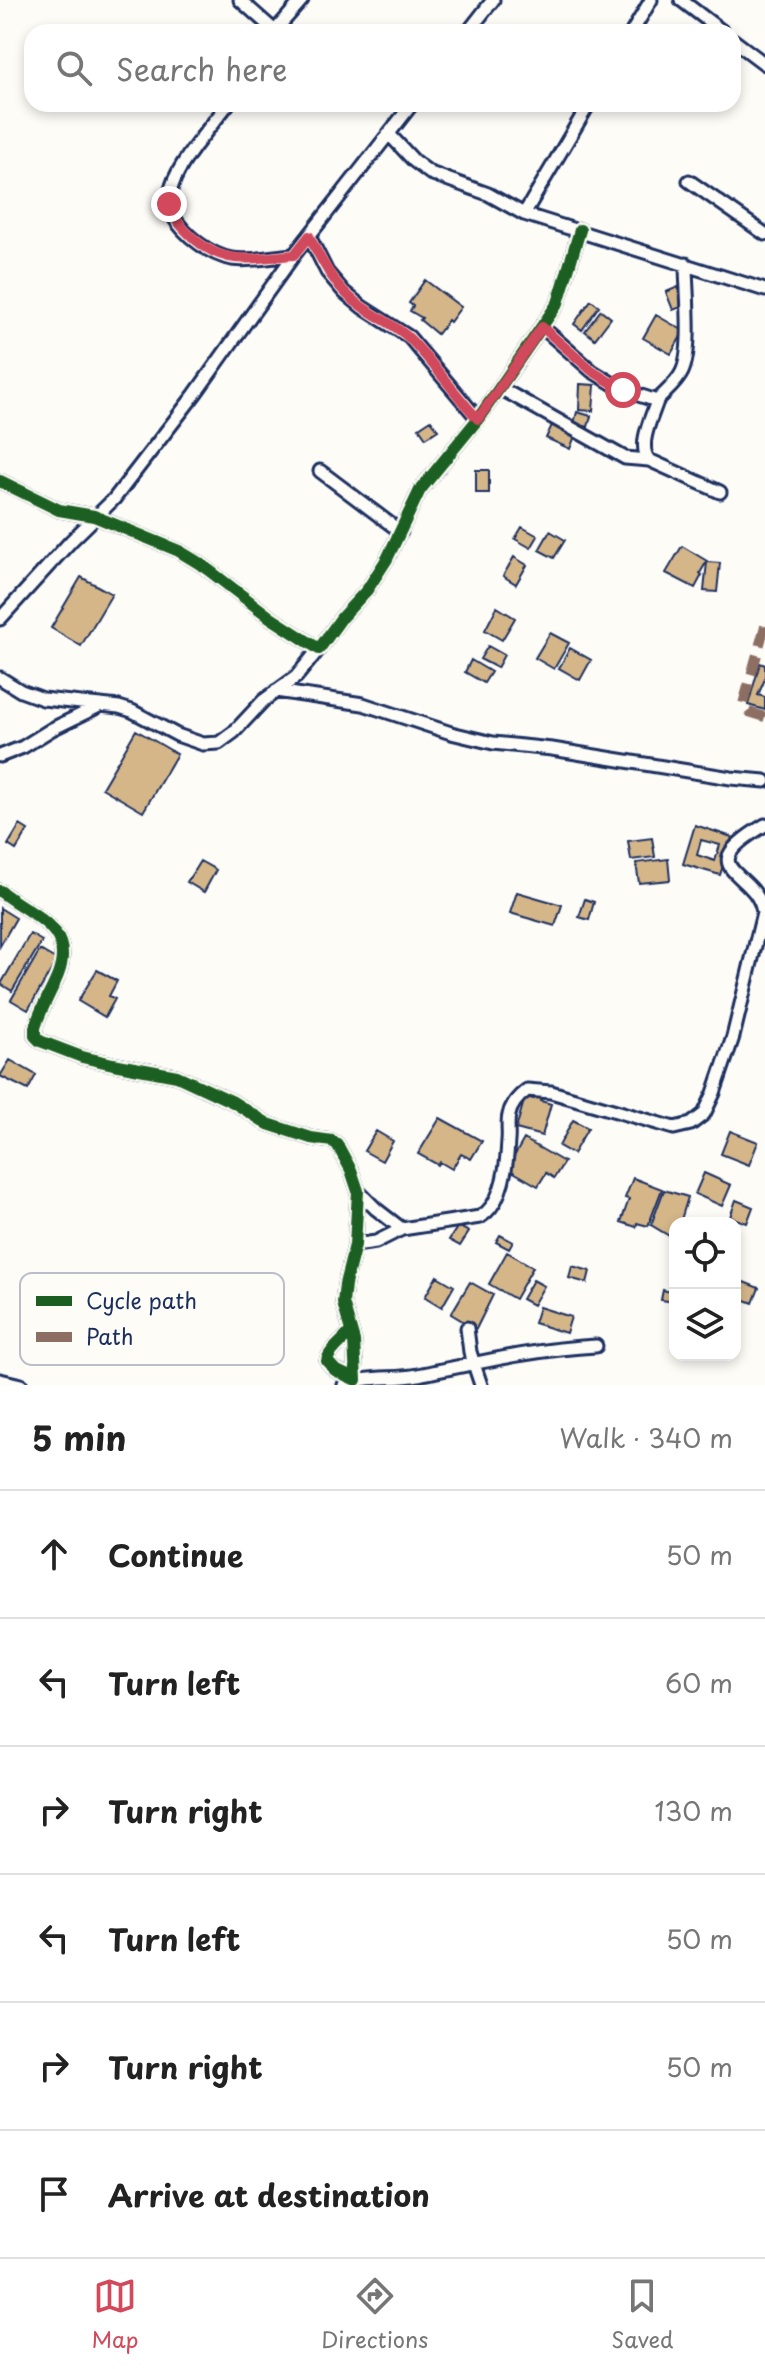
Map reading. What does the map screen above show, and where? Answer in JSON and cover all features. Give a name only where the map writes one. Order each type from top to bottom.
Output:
[{"type":"street","points":[[240,0],[266,24]]},
{"type":"street","points":[[281,24],[302,0]]},
{"type":"street","points":[[474,24],[493,0]]},
{"type":"street","points":[[637,24],[651,0]]},
{"type":"street","points":[[681,0],[712,24]]},
{"type":"street","points":[[741,46],[765,64]]},
{"type":"street","points":[[222,112],[172,185],[169,204],[172,215],[200,246],[213,253],[234,259],[294,255]]},
{"type":"street","points":[[0,619],[94,516],[114,499],[294,255],[406,112]]},
{"type":"street","points":[[524,214],[584,112]]},
{"type":"street","points":[[389,134],[430,173],[488,194],[524,214],[765,290]]},
{"type":"street","points":[[689,181],[765,234]]},
{"type":"street","points":[[0,678],[21,691],[43,699],[132,711],[177,735],[203,744],[219,743],[234,732],[263,701],[296,677],[367,590],[387,559],[420,490],[478,419],[558,303],[580,230]]},
{"type":"street","points":[[309,236],[327,272],[344,292],[409,337],[478,419]]},
{"type":"street","points":[[649,460],[644,454],[644,445],[657,401],[679,377],[685,364],[686,264]]},
{"type":"street","points":[[542,327],[592,371],[623,390],[657,401]]},
{"type":"street","points":[[500,388],[625,458],[649,460],[720,492]]},
{"type":"street","points":[[320,471],[401,532]]},
{"type":"street","points":[[0,481],[59,510],[94,516],[179,551],[319,649]]},
{"type":"street","points":[[276,691],[363,704],[451,733],[493,743],[765,781]]},
{"type":"street","points":[[0,756],[102,705]]},
{"type":"street","points":[[355,1245],[376,1242],[402,1229],[486,1214],[496,1200],[505,1170],[509,1114],[517,1098],[527,1090],[551,1092],[674,1128],[691,1124],[704,1114],[733,1037],[763,913],[758,898],[729,866],[729,858],[731,849],[739,841],[765,825]]},
{"type":"street","points":[[0,891],[42,920],[58,934],[62,942],[58,975],[35,1028],[35,1036],[40,1041],[82,1057],[177,1076],[233,1102],[268,1124],[337,1144],[358,1191],[355,1245],[343,1303],[354,1341],[350,1382]]},
{"type":"street","points":[[358,1191],[402,1229]]},
{"type":"street","points":[[467,1328],[481,1385]]},
{"type":"street","points":[[351,1331],[330,1353],[327,1361],[350,1382],[416,1375],[555,1348],[596,1346]]},
{"type":"street","points":[[0,1380],[21,1385]]},
{"type":"building","points":[[425,280],[461,307],[437,334],[420,320],[422,318],[410,311],[413,306],[409,303]]},
{"type":"building","points":[[678,287],[684,306],[673,310],[666,292]]},
{"type":"building","points":[[591,300],[599,306],[582,330],[574,324]]},
{"type":"building","points":[[601,310],[611,318],[595,339],[585,331]]},
{"type":"building","points":[[656,315],[684,331],[671,354],[643,338]]},
{"type":"building","points":[[580,384],[595,385],[593,411],[579,410]]},
{"type":"building","points":[[577,412],[591,416],[588,427],[574,423]]},
{"type":"building","points":[[431,420],[438,430],[426,438],[419,428]]},
{"type":"building","points":[[552,425],[575,436],[570,449],[546,438]]},
{"type":"building","points":[[476,470],[489,470],[489,493],[476,493]]},
{"type":"building","points":[[522,527],[538,536],[531,548],[515,539]]},
{"type":"building","points":[[550,531],[565,540],[554,558],[539,550]]},
{"type":"building","points":[[682,546],[707,561],[695,588],[666,573]]},
{"type":"building","points":[[514,557],[527,565],[516,584],[503,576]]},
{"type":"building","points":[[707,562],[720,563],[717,592],[704,591]]},
{"type":"building","points":[[81,577],[112,594],[81,646],[51,628]]},
{"type":"building","points":[[497,607],[515,618],[502,640],[485,630]]},
{"type":"building","points":[[550,633],[569,643],[554,669],[535,658]]},
{"type":"building","points":[[488,646],[504,655],[497,668],[480,659]]},
{"type":"building","points":[[570,648],[591,660],[580,680],[559,668]]},
{"type":"building","points":[[471,660],[491,672],[484,683],[465,672]]},
{"type":"building","points":[[760,663],[765,665],[765,679],[758,695],[765,697],[765,710],[748,705]]},
{"type":"building","points":[[136,730],[177,754],[143,812],[102,788]]},
{"type":"building","points":[[20,825],[28,830],[16,850],[8,845]]},
{"type":"building","points":[[695,825],[732,837],[720,875],[683,864]],"holes":[[[701,840],[720,845],[715,861],[697,855]]]},
{"type":"building","points":[[652,838],[655,857],[631,860],[628,841]]},
{"type":"building","points":[[668,859],[670,880],[639,883],[636,863]]},
{"type":"building","points":[[200,861],[216,870],[204,892],[187,882]]},
{"type":"building","points":[[517,892],[562,905],[555,926],[510,913]]},
{"type":"building","points":[[585,899],[594,902],[589,920],[579,917]]},
{"type":"building","points":[[0,908],[16,918],[0,946]]},
{"type":"building","points":[[30,934],[42,941],[12,991],[1,984]]},
{"type":"building","points":[[40,950],[57,960],[28,1010],[11,1000]]},
{"type":"building","points":[[97,970],[117,981],[109,996],[115,999],[105,1017],[78,1001]]},
{"type":"building","points":[[10,1060],[36,1075],[28,1090],[0,1076]]},
{"type":"building","points":[[535,1095],[551,1104],[542,1136],[516,1129],[525,1097],[534,1099]]},
{"type":"building","points":[[440,1118],[482,1141],[471,1159],[461,1154],[452,1169],[418,1154]]},
{"type":"building","points":[[573,1120],[588,1128],[573,1154],[559,1146]]},
{"type":"building","points":[[376,1131],[393,1141],[382,1161],[364,1151]]},
{"type":"building","points":[[730,1131],[758,1142],[749,1165],[721,1154]]},
{"type":"building","points":[[524,1139],[564,1162],[554,1178],[546,1173],[538,1186],[510,1170],[508,1167]]},
{"type":"building","points":[[704,1173],[731,1185],[722,1206],[695,1194]]},
{"type":"building","points":[[633,1178],[662,1189],[648,1226],[637,1223],[636,1227],[621,1222],[629,1199],[625,1198]]},
{"type":"building","points":[[664,1190],[688,1197],[682,1217],[669,1217],[669,1236],[651,1225]]},
{"type":"building","points":[[736,1200],[753,1207],[747,1223],[741,1221],[741,1217],[730,1217]]},
{"type":"building","points":[[458,1226],[469,1232],[460,1246],[449,1240]]},
{"type":"building","points":[[500,1235],[513,1242],[509,1249],[496,1242]]},
{"type":"building","points":[[507,1252],[533,1267],[515,1299],[489,1284]]},
{"type":"building","points":[[572,1266],[590,1271],[587,1283],[569,1278]]},
{"type":"building","points":[[437,1276],[454,1286],[442,1307],[425,1297]]},
{"type":"building","points":[[533,1280],[544,1286],[533,1305],[522,1299]]},
{"type":"building","points":[[741,1281],[759,1288],[753,1303],[741,1298]]},
{"type":"building","points":[[470,1282],[493,1295],[476,1329],[451,1314]]},
{"type":"building","points":[[663,1290],[669,1292],[669,1301],[661,1300]]},
{"type":"building","points":[[539,1307],[571,1317],[566,1333],[534,1323]]},
{"type":"marked path","points":[[765,626],[743,704],[749,712],[765,717]]},
{"type":"cycle path","points":[[0,481],[59,510],[94,516],[179,551],[319,649],[367,590],[387,559],[420,490],[478,419],[558,303],[580,230]]},
{"type":"cycle path","points":[[0,891],[47,924],[61,945],[58,975],[35,1028],[35,1036],[40,1041],[82,1057],[177,1076],[233,1102],[268,1124],[337,1144],[358,1191],[355,1245],[343,1303],[354,1341],[356,1380],[335,1370],[327,1361],[351,1331]]},
{"type":"route","points":[[169,204],[172,215],[200,246],[234,259],[294,255],[309,236],[327,272],[344,292],[409,337],[478,419],[542,327],[592,371],[623,390]]}]
